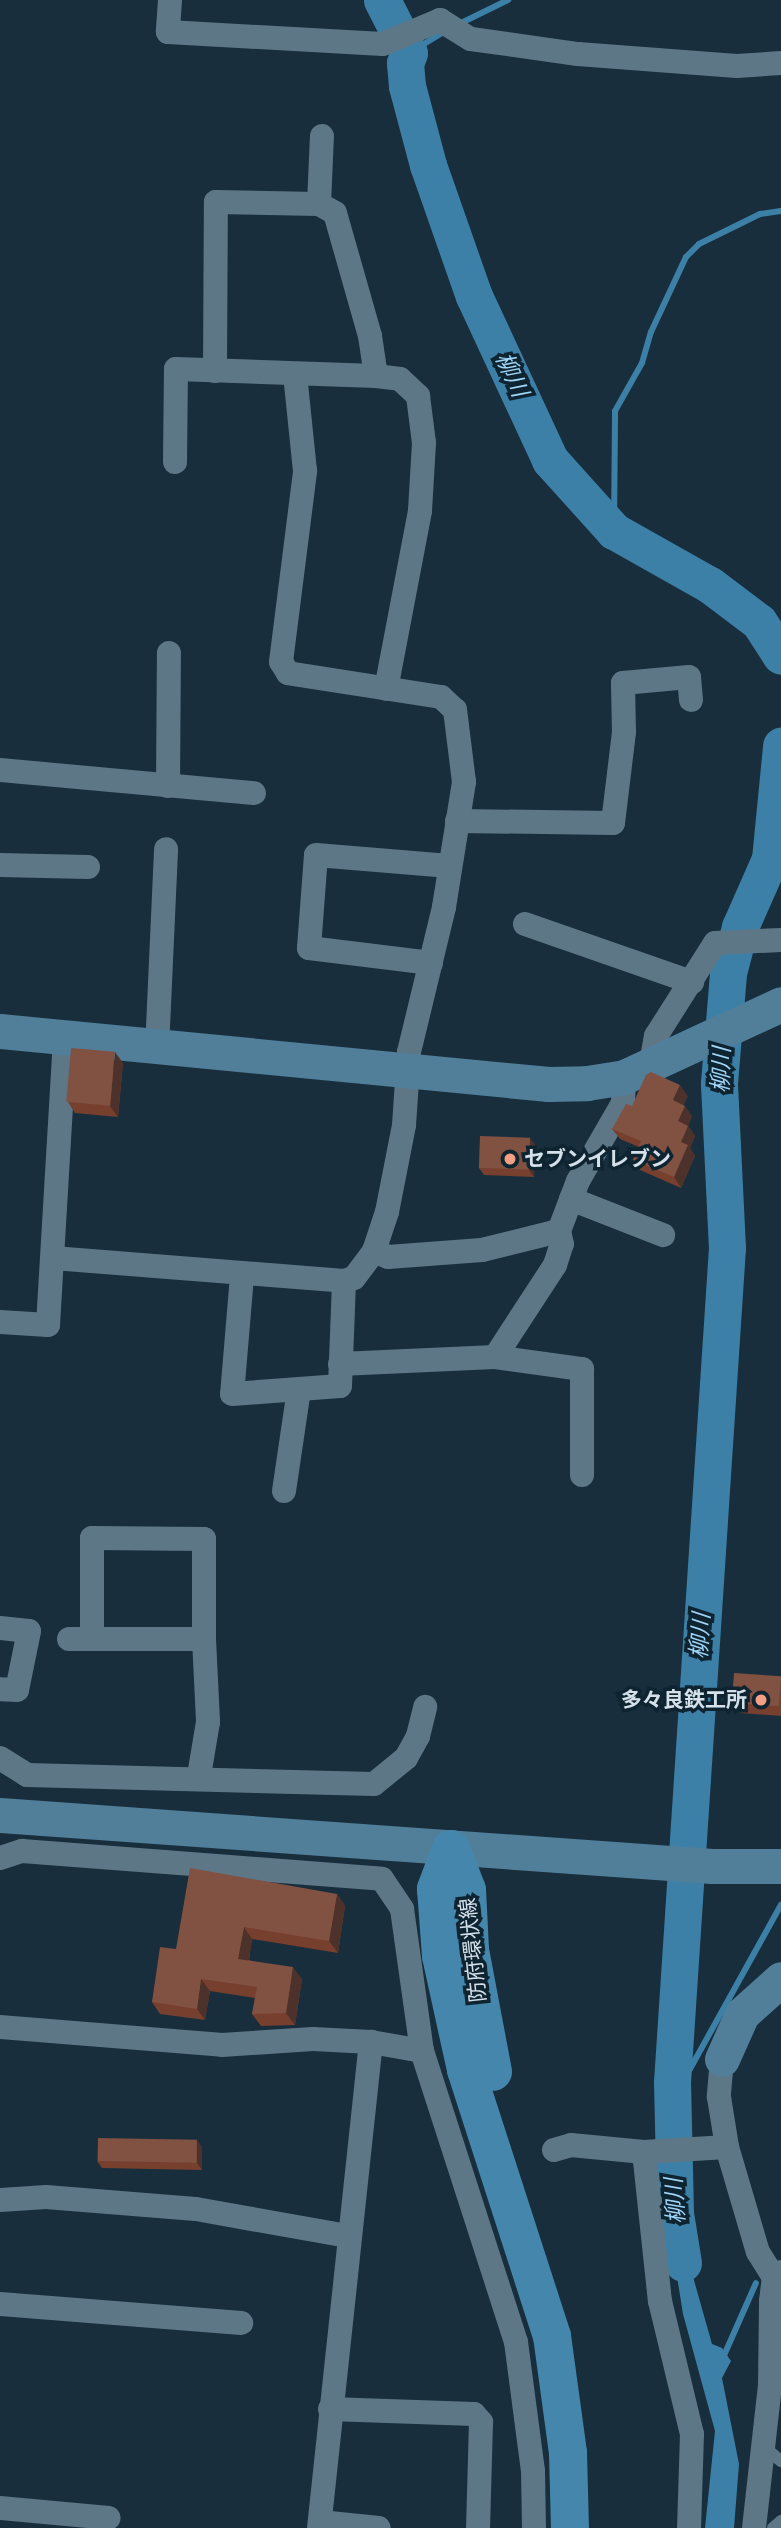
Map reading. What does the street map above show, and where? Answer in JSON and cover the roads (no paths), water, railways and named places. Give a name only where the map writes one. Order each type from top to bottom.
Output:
[{"type":"main road","name":"防府環状線","points":[[452,1849],[436,1889],[440,1956],[466,2070],[552,2336],[564,2407],[570,2528]]},
{"type":"main road","name":"防府環状線","points":[[452,1849],[467,1890],[470,1950],[491,2066],[577,2330],[593,2450],[594,2528]]},
{"type":"street","points":[[170,0],[168,32],[383,44],[444,19],[578,54],[737,66],[781,63]]},
{"type":"street","points":[[319,204],[322,136]]},
{"type":"street","points":[[215,371],[216,202],[319,204],[335,213],[370,336],[376,376]]},
{"type":"street","points":[[175,462],[176,369],[376,376],[400,379],[418,396],[424,443],[420,511],[386,689]]},
{"type":"street","points":[[53,1258],[242,1276],[344,1282],[354,1278],[374,1251],[387,1212],[404,1125],[407,1071],[450,866],[464,763],[455,709],[441,697],[288,673],[281,662],[305,471],[295,375]]},
{"type":"street","points":[[168,786],[169,653]]},
{"type":"street","points":[[457,821],[613,823],[624,732],[623,683],[689,677],[691,700]]},
{"type":"street","points":[[0,769],[254,793]]},
{"type":"street","points":[[157,1049],[166,849]]},
{"type":"street","points":[[431,963],[309,948],[316,855],[450,866]]},
{"type":"street","points":[[0,865],[88,867]]},
{"type":"street","points":[[525,924],[692,982]]},
{"type":"street","points":[[495,1357],[555,1265],[562,1244],[559,1231],[572,1199],[656,1036],[715,943],[769,940]]},
{"type":"street","points":[[0,1031],[157,1049],[548,1084],[638,1070],[727,1032],[781,1004]]},
{"type":"street","points":[[0,1322],[48,1325],[65,1038]]},
{"type":"street","points":[[572,1199],[663,1235]]},
{"type":"street","points":[[374,1251],[388,1257],[482,1250],[559,1231]]},
{"type":"street","points":[[242,1276],[232,1394],[340,1385],[344,1282]]},
{"type":"street","points":[[340,1364],[495,1357],[582,1369],[582,1475]]},
{"type":"street","points":[[284,1491],[299,1389]]},
{"type":"street","points":[[199,1776],[208,1722],[204,1639],[204,1539],[92,1538],[81,1639],[204,1639]]},
{"type":"street","points":[[0,1628],[29,1631],[17,1690],[0,1689]]},
{"type":"street","points":[[0,1758],[27,1775],[199,1776],[374,1784],[405,1758],[418,1735],[425,1707]]},
{"type":"street","points":[[0,1815],[712,1866],[781,1866]]},
{"type":"street","points":[[0,1858],[35,1852],[382,1879],[402,1909],[422,2051],[516,2342],[533,2471],[534,2528]]},
{"type":"street","points":[[754,2528],[773,2455],[778,2275],[758,2252],[727,2147],[719,2097],[722,2059],[743,2014],[781,1979]]},
{"type":"street","points":[[0,2026],[222,2045],[313,2039],[371,2042],[422,2051]]},
{"type":"street","points":[[371,2042],[348,2236],[319,2525],[379,2528]]},
{"type":"street","points":[[554,2150],[571,2145],[648,2152],[692,2152],[727,2147]]},
{"type":"street","points":[[648,2152],[660,2301],[692,2434],[689,2528]]},
{"type":"street","points":[[0,2200],[46,2197],[196,2209],[348,2236]]},
{"type":"street","points":[[0,2304],[241,2323]]},
{"type":"street","points":[[330,2409],[474,2414],[481,2422],[478,2528]]},
{"type":"street","points":[[0,2508],[109,2518]]},
{"type":"lane","points":[[773,2528],[781,2521]]},
{"type":"water","points":[[675,2213],[712,2344],[722,2348],[731,2361],[722,2378],[739,2464],[734,2528],[705,2528],[715,2431],[683,2314],[672,2245]]},
{"type":"waterway","name":"柳川","points":[[382,0],[409,53],[405,63],[407,86],[428,165],[474,296],[550,460],[614,531],[710,585],[759,622],[781,656]]},
{"type":"waterway","points":[[459,24],[508,0]]},
{"type":"waterway","points":[[409,53],[447,30]]},
{"type":"waterway","points":[[614,531],[615,411],[642,363],[651,332],[686,257],[699,244],[760,214],[781,211]]},
{"type":"waterway","name":"柳川","points":[[683,2263],[675,2213],[672,2082],[727,1248],[719,1083],[728,973],[740,927],[770,859],[781,746]]},
{"type":"waterway","points":[[672,2082],[690,2069],[781,1905]]},
{"type":"waterway","points":[[722,2360],[756,2283]]},
{"type":"place","name":"セブンイレブン","points":[[510,1159]]},
{"type":"place","name":"多々良鉄工所","points":[[761,1700]]}]
